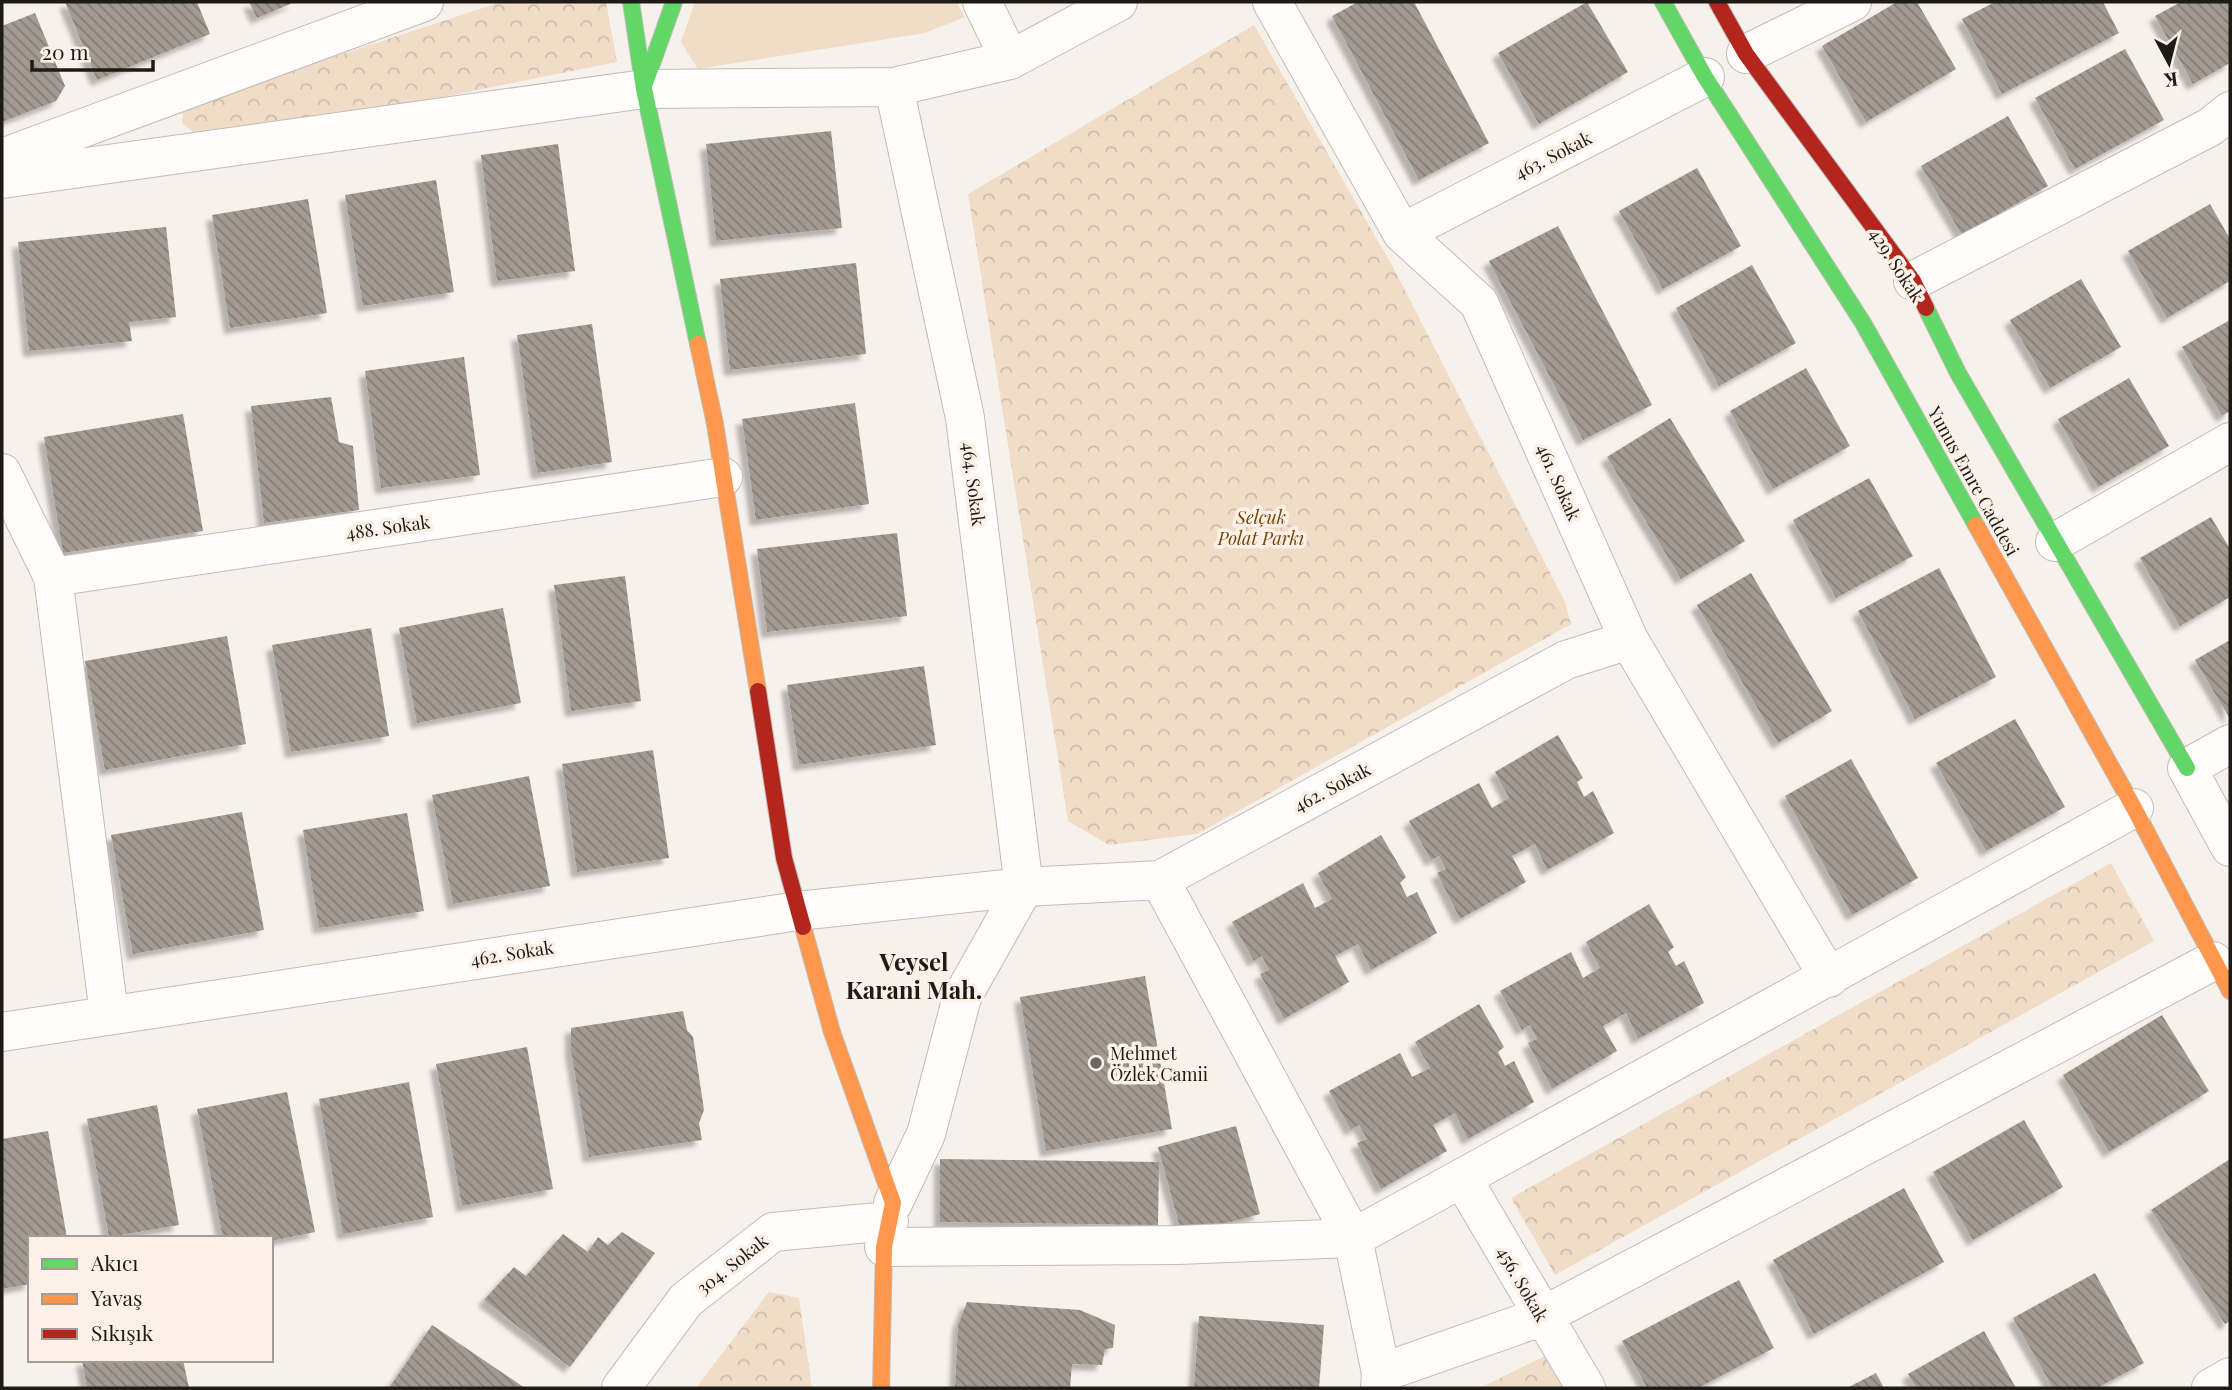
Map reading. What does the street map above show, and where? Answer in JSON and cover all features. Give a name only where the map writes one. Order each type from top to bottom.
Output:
[{"type":"main road","points":[[631,2],[644,89],[715,424],[784,858],[889,1224],[881,1388]]},
{"type":"main road","points":[[644,89],[674,2]]},
{"type":"main road","name":"Yunus Emre Caddesi","points":[[1663,2],[1704,77],[1863,323],[2134,808],[2222,976]]},
{"type":"main road","name":"429. Sokak","points":[[1717,2],[1746,54],[1913,281],[1958,373],[2187,768]]},
{"type":"street","points":[[2,158],[424,2]]},
{"type":"street","points":[[982,2],[1010,60]]},
{"type":"street","points":[[2,179],[644,89],[894,87],[1010,60],[1118,2]]},
{"type":"street","name":"461. Sokak","points":[[1272,2],[1402,233],[1479,303],[1629,640],[1829,978]]},
{"type":"street","points":[[1746,54],[1852,2]]},
{"type":"street","name":"463. Sokak","points":[[1402,233],[1704,77]]},
{"type":"street","name":"464. Sokak","points":[[894,87],[965,418],[1024,887]]},
{"type":"street","points":[[1913,281],[2210,127],[2230,111]]},
{"type":"street","points":[[2055,542],[2230,442]]},
{"type":"street","points":[[2,473],[54,577],[109,1014]]},
{"type":"street","name":"488. Sokak","points":[[54,577],[723,477]]},
{"type":"street","name":"462. Sokak","points":[[2,1032],[799,911],[1024,887],[1160,880],[1566,660],[1629,640]]},
{"type":"street","points":[[2187,768],[2230,744]]},
{"type":"street","name":"429. Sokak","points":[[2187,768],[2230,847]]},
{"type":"street","points":[[1353,1238],[2134,808]]},
{"type":"street","points":[[1160,880],[1353,1238],[1380,1381],[1541,1317],[2222,976]]},
{"type":"street","points":[[889,1224],[926,1135],[962,997],[1024,887]]},
{"type":"street","name":"456. Sokak","points":[[1462,1178],[1541,1317],[1586,1388]]},
{"type":"street","name":"304. Sokak","points":[[621,1388],[686,1300],[773,1232],[889,1224],[1178,1245],[1353,1238]]},
{"type":"street","points":[[2211,1388],[2230,1377]]},
{"type":"green space","points":[[501,2],[606,2],[617,62],[208,144],[182,123],[184,106]]},
{"type":"green space","points":[[695,2],[956,2],[965,17],[925,33],[698,69],[681,42]]},
{"type":"green space","name":"Selçuk Polat Parkı","points":[[1254,25],[1394,269],[1565,602],[1571,624],[1197,834],[1109,845],[1068,821],[968,194]]},
{"type":"green space","points":[[2111,863],[2154,941],[1555,1275],[1511,1198]]},
{"type":"green space","points":[[769,1292],[799,1298],[812,1388],[696,1388]]},
{"type":"green space","points":[[1545,1356],[1563,1388],[1480,1388]]},
{"type":"building","points":[[65,2],[197,2],[210,34],[97,80]]},
{"type":"building","points":[[249,2],[295,2],[257,18]]},
{"type":"building","points":[[1358,2],[1414,2],[1489,143],[1419,180],[1332,16]]},
{"type":"building","points":[[1587,2],[1628,72],[1539,124],[1498,53]]},
{"type":"building","points":[[1897,2],[1917,2],[1956,69],[1866,122],[1822,46]]},
{"type":"building","points":[[1995,2],[2103,2],[2119,33],[2002,94],[1962,19]]},
{"type":"building","points":[[2181,2],[2230,2],[2230,63],[2193,84],[2155,16]]},
{"type":"building","points":[[35,13],[65,86],[56,101],[2,122],[2,26]]},
{"type":"building","points":[[2125,49],[2164,120],[2075,169],[2035,98]]},
{"type":"building","points":[[2008,116],[2048,186],[1962,235],[1921,166]]},
{"type":"building","points":[[831,131],[842,228],[716,241],[706,144]]},
{"type":"building","points":[[558,144],[575,271],[497,281],[481,155]]},
{"type":"building","points":[[1697,168],[1741,246],[1663,289],[1619,211]]},
{"type":"building","points":[[436,180],[454,292],[363,306],[345,195]]},
{"type":"building","points":[[308,199],[327,313],[230,328],[212,215]]},
{"type":"building","points":[[2210,204],[2230,239],[2230,281],[2167,318],[2128,251]]},
{"type":"building","points":[[1558,226],[1652,405],[1583,440],[1489,261]]},
{"type":"building","points":[[166,227],[176,317],[129,322],[132,341],[29,351],[18,242]]},
{"type":"building","points":[[856,263],[866,354],[730,370],[720,279]]},
{"type":"building","points":[[1752,265],[1796,343],[1719,386],[1676,308]]},
{"type":"building","points":[[2081,279],[2121,347],[2050,388],[2010,320]]},
{"type":"building","points":[[2230,320],[2230,411],[2222,416],[2182,347]]},
{"type":"building","points":[[592,324],[612,462],[537,473],[517,335]]},
{"type":"building","points":[[464,357],[480,475],[381,488],[365,371]]},
{"type":"building","points":[[1806,368],[1850,446],[1773,489],[1730,411]]},
{"type":"building","points":[[2129,378],[2169,446],[2098,487],[2058,419]]},
{"type":"building","points":[[331,397],[339,442],[353,446],[359,510],[264,523],[251,406]]},
{"type":"building","points":[[855,403],[869,504],[756,520],[742,419]]},
{"type":"building","points":[[183,414],[203,531],[63,553],[44,437]]},
{"type":"building","points":[[1670,418],[1745,541],[1681,579],[1607,457]]},
{"type":"building","points":[[1869,478],[1913,556],[1836,598],[1793,520]]},
{"type":"building","points":[[2211,517],[2230,549],[2230,597],[2180,626],[2140,558]]},
{"type":"building","points":[[897,533],[907,616],[767,632],[757,549]]},
{"type":"building","points":[[1939,568],[1996,677],[1915,719],[1858,611]]},
{"type":"building","points":[[1751,573],[1832,711],[1778,743],[1697,605]]},
{"type":"building","points":[[625,576],[641,701],[571,711],[554,585]]},
{"type":"building","points":[[503,608],[521,703],[417,723],[399,628]]},
{"type":"building","points":[[371,628],[389,736],[291,752],[272,645]]},
{"type":"building","points":[[227,636],[246,744],[105,770],[85,661]]},
{"type":"building","points":[[2230,640],[2230,719],[2195,660]]},
{"type":"building","points":[[924,666],[936,745],[799,765],[787,685]]},
{"type":"building","points":[[2015,719],[2065,807],[1986,851],[1936,763]]},
{"type":"building","points":[[1558,735],[1583,778],[1577,782],[1584,797],[1593,791],[1614,833],[1547,870],[1535,844],[1512,856],[1526,882],[1460,919],[1437,873],[1446,869],[1439,856],[1431,860],[1409,821],[1479,783],[1492,808],[1509,798],[1495,772]]},
{"type":"building","points":[[653,750],[669,858],[577,872],[562,764]]},
{"type":"building","points":[[1851,759],[1918,878],[1852,915],[1785,796]]},
{"type":"building","points":[[529,776],[550,886],[453,904],[432,795]]},
{"type":"building","points":[[242,812],[264,930],[133,954],[111,835]]},
{"type":"building","points":[[407,813],[424,911],[319,928],[303,830]]},
{"type":"building","points":[[1381,835],[1406,877],[1400,883],[1407,897],[1417,892],[1437,933],[1371,970],[1358,944],[1335,956],[1349,982],[1284,1019],[1260,974],[1269,970],[1262,956],[1254,961],[1232,922],[1303,883],[1315,908],[1332,899],[1318,873]]},
{"type":"building","points":[[1649,904],[1674,947],[1668,952],[1676,966],[1684,961],[1704,1003],[1638,1039],[1626,1013],[1603,1026],[1617,1051],[1552,1089],[1528,1043],[1537,1039],[1530,1025],[1522,1030],[1500,991],[1571,952],[1583,978],[1600,968],[1586,942]]},
{"type":"building","name":"Mehmet Özlek Camii","points":[[1145,976],[1172,1129],[1046,1151],[1020,997]]},
{"type":"building","points":[[1479,1004],[1504,1047],[1498,1052],[1505,1066],[1514,1061],[1534,1102],[1468,1139],[1455,1113],[1433,1125],[1447,1151],[1381,1189],[1357,1143],[1367,1139],[1359,1125],[1351,1130],[1329,1091],[1400,1053],[1412,1077],[1430,1068],[1415,1042]]},
{"type":"building","points":[[683,1011],[687,1030],[693,1037],[704,1110],[699,1123],[702,1140],[589,1157],[571,1051],[571,1028]]},
{"type":"building","points":[[2162,1015],[2209,1091],[2109,1152],[2063,1075]]},
{"type":"building","points":[[527,1047],[553,1189],[462,1206],[436,1064]]},
{"type":"building","points":[[409,1082],[433,1217],[343,1234],[319,1099]]},
{"type":"building","points":[[287,1092],[315,1232],[273,1241],[273,1236],[223,1236],[197,1109]]},
{"type":"building","points":[[157,1105],[179,1225],[109,1236],[87,1119]]},
{"type":"building","points":[[2024,1120],[2063,1187],[1973,1240],[1933,1172]]},
{"type":"building","points":[[1236,1126],[1260,1214],[1182,1235],[1158,1147]]},
{"type":"building","points":[[48,1131],[67,1236],[28,1236],[28,1284],[2,1289],[2,1139]]},
{"type":"building","points":[[940,1159],[1159,1162],[1158,1225],[940,1222]]},
{"type":"building","points":[[2230,1159],[2230,1321],[2225,1324],[2151,1210]]},
{"type":"building","points":[[1904,1188],[1944,1262],[1814,1334],[1773,1260]]},
{"type":"building","points":[[622,1232],[655,1253],[570,1367],[484,1300],[514,1267],[526,1276],[563,1234],[588,1252],[598,1237],[608,1245]]},
{"type":"building","points":[[2095,1273],[2144,1363],[2097,1388],[2053,1388],[2013,1318]]},
{"type":"building","points":[[1739,1280],[1774,1348],[1698,1388],[1647,1388],[1622,1341]]},
{"type":"building","points":[[967,1302],[1080,1310],[1115,1325],[1113,1348],[1105,1349],[1102,1365],[1072,1364],[1070,1388],[955,1388],[958,1325]]},
{"type":"building","points":[[1199,1316],[1324,1325],[1319,1388],[1194,1388]]},
{"type":"building","points":[[432,1325],[525,1388],[389,1388]]},
{"type":"building","points":[[1984,1331],[2016,1388],[1916,1388],[1908,1374]]},
{"type":"building","points":[[82,1362],[183,1362],[189,1388],[87,1388]]},
{"type":"building","points":[[1876,1373],[1884,1388],[1847,1388]]},
{"type":"traffic: fast","points":[[631,2],[644,89],[698,344]]},
{"type":"traffic: fast","points":[[645,83],[674,2]]},
{"type":"traffic: fast","points":[[1663,2],[1705,77],[1863,323],[1976,525]]},
{"type":"traffic: fast","points":[[1926,308],[1958,373],[2187,768]]},
{"type":"traffic: slow","points":[[698,344],[715,424],[758,691]]},
{"type":"traffic: slow","points":[[1976,525],[2134,808],[2230,991]]},
{"type":"traffic: slow","points":[[803,927],[832,1032],[893,1203],[884,1247],[881,1388]]},
{"type":"traffic: jam","points":[[1717,2],[1746,54],[1913,281],[1926,308]]},
{"type":"traffic: jam","points":[[758,691],[784,858],[803,927]]},
{"type":"place","name":"Mehmet Özlek Camii","points":[[1096,1063]]},
{"type":"district","name":"Veysel Karani Mah.","points":[[914,975]]}]
